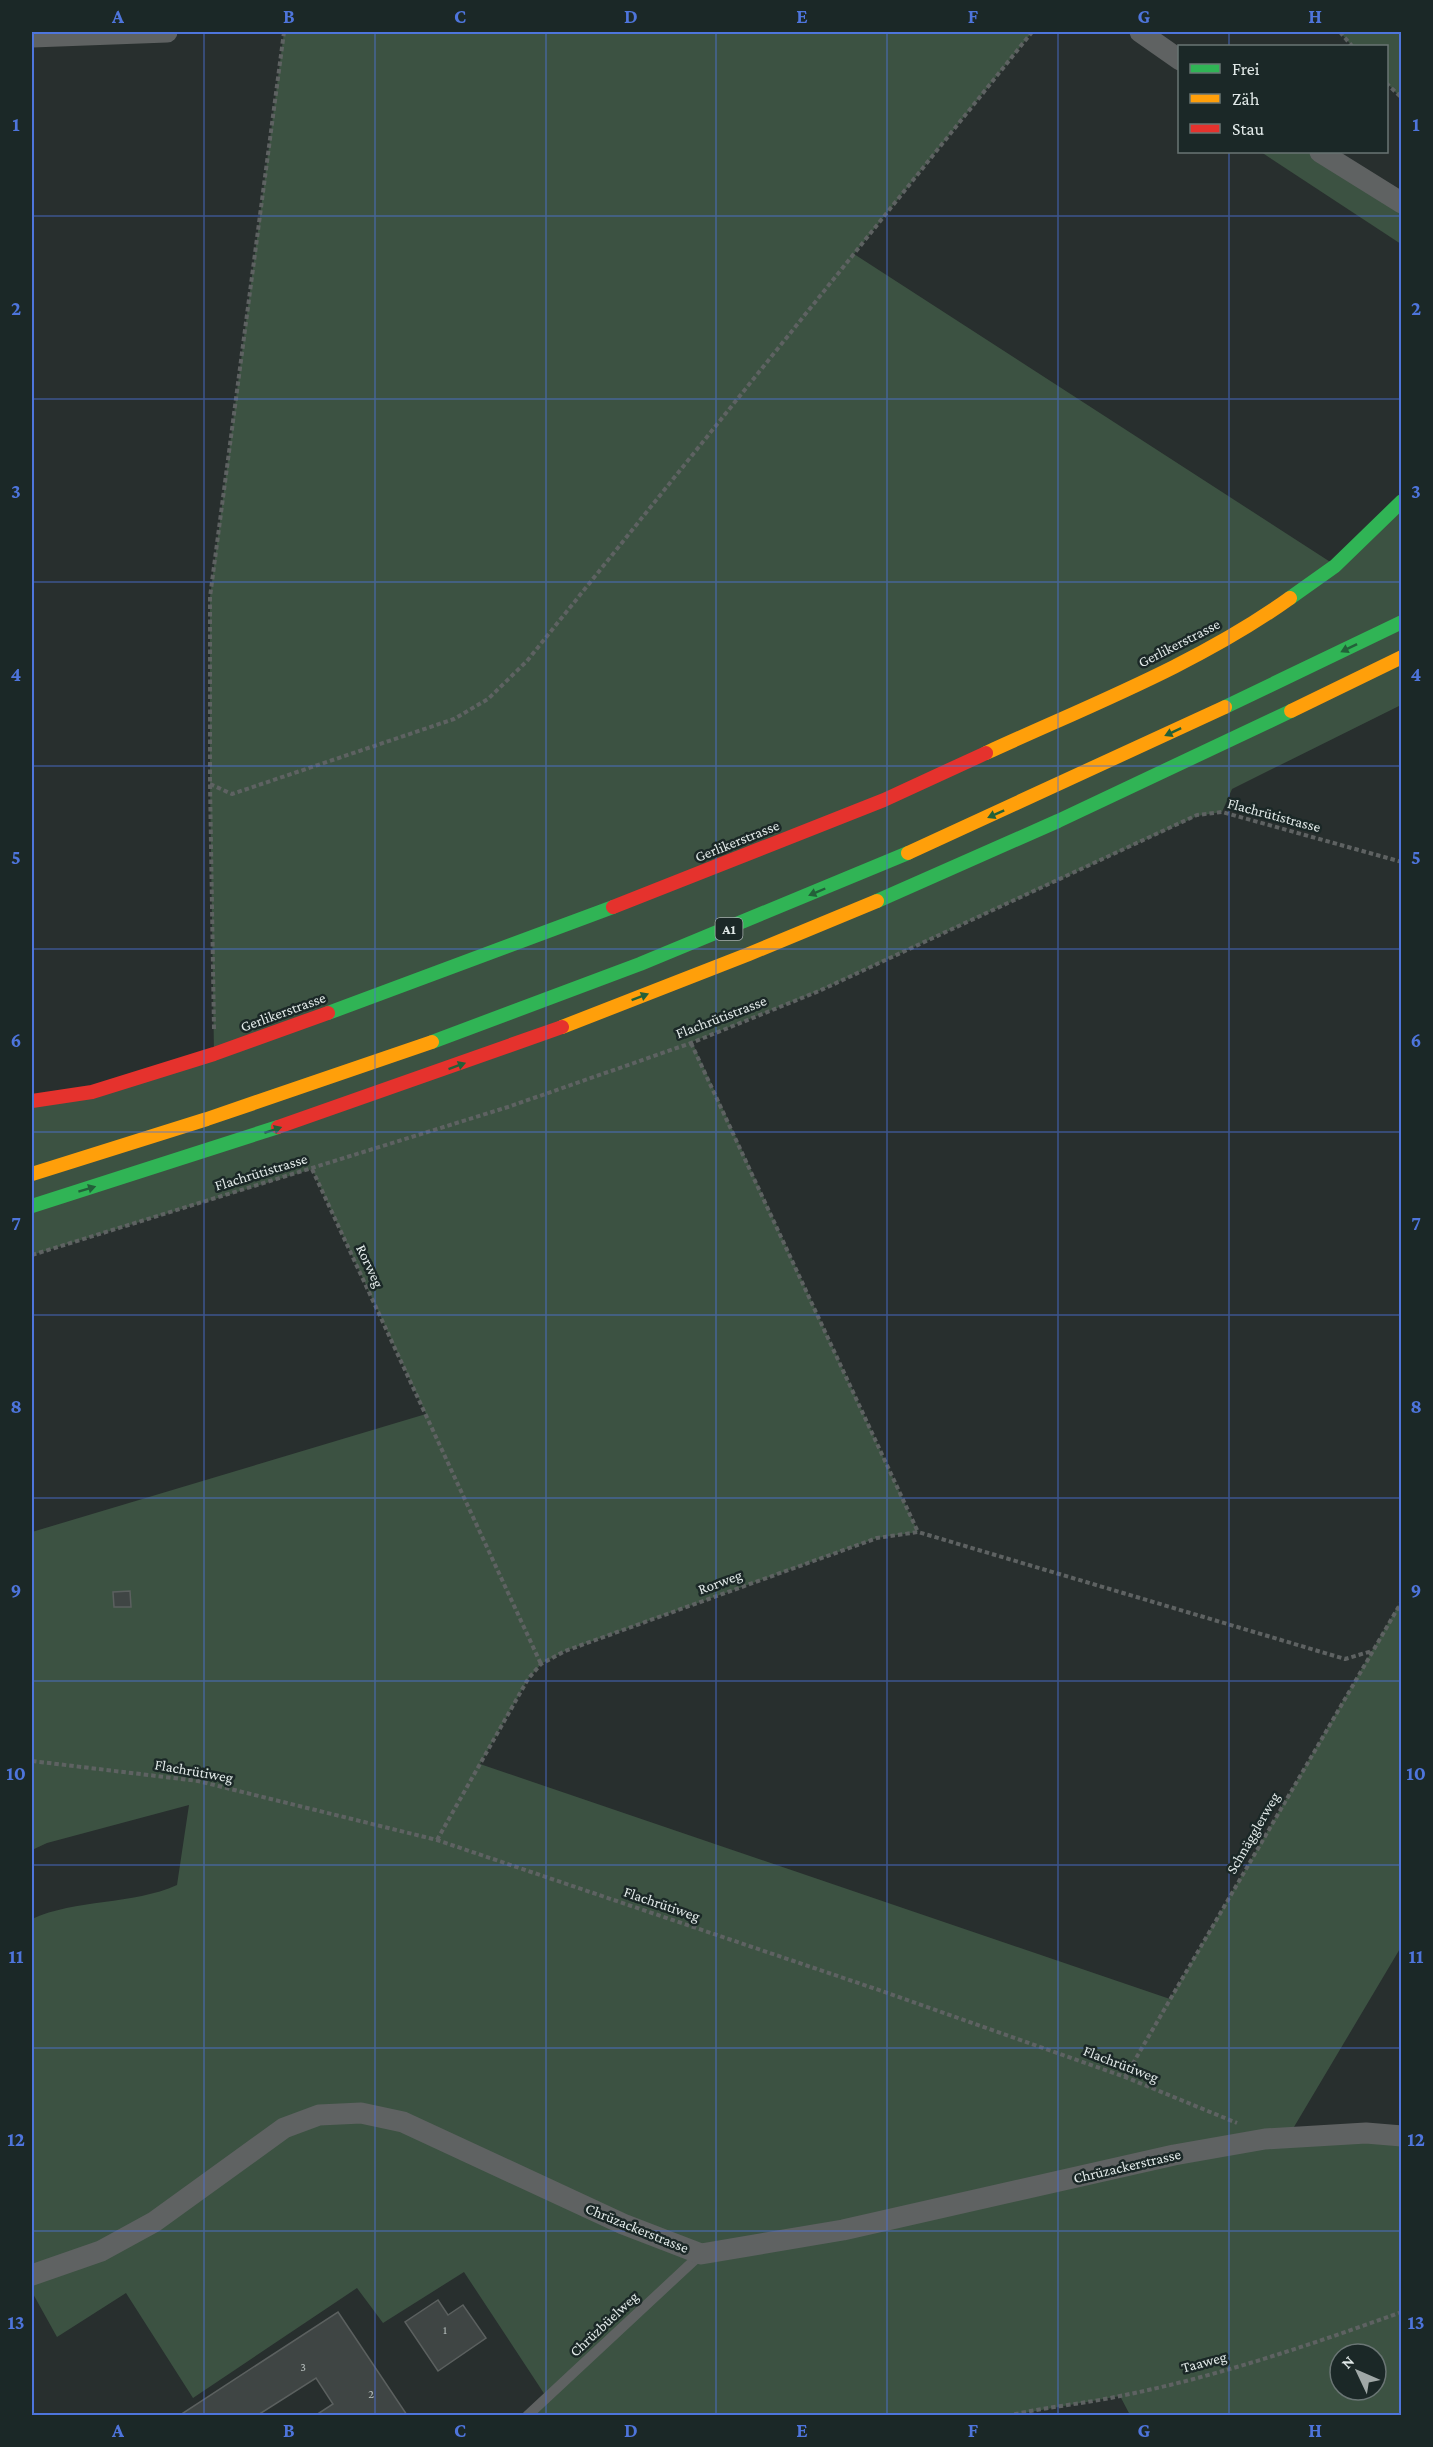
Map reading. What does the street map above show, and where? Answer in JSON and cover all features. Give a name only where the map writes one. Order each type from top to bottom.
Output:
[{"type":"main road","name":"Gerlikerstrasse","points":[[32,1101],[92,1092],[214,1054],[556,930],[884,800],[1146,678],[1261,619],[1335,566],[1401,501]]},
{"type":"main road","name":"A1","points":[[32,1174],[265,1100],[412,1049],[727,929],[937,841],[1032,798],[1401,622]]},
{"type":"main road","name":"A1","points":[[32,1206],[279,1128],[529,1040],[722,965],[1046,826],[1401,657]]},
{"type":"street","points":[[32,37],[167,32]]},
{"type":"street","points":[[1140,32],[1178,59]]},
{"type":"street","points":[[1322,153],[1401,203]]},
{"type":"street","name":"Chrüzackerstrasse","points":[[32,2275],[101,2251],[154,2222],[284,2128],[319,2115],[361,2113],[404,2122],[623,2224],[701,2254],[843,2230],[1174,2155],[1265,2139],[1366,2133],[1401,2136]]},
{"type":"lane","name":"Chrüzbüelweg","points":[[527,2415],[701,2254]]},
{"type":"path","points":[[214,1054],[210,597],[284,32]]},
{"type":"path","points":[[210,784],[232,794],[454,719],[489,699],[534,652],[1032,32]]},
{"type":"path","points":[[1340,32],[1351,45]]},
{"type":"path","points":[[1388,85],[1401,98]]},
{"type":"path","name":"Flachrütistrasse","points":[[32,1255],[508,1107],[691,1042],[819,992],[1197,816],[1222,812],[1401,862]]},
{"type":"path","points":[[691,1042],[918,1532],[1345,1659],[1372,1651]]},
{"type":"path","name":"Rorweg","points":[[312,1169],[542,1664],[565,1651],[877,1538],[918,1532]]},
{"type":"path","name":"Schnägglerweg","points":[[1125,2077],[1401,1601]]},
{"type":"path","points":[[437,1840],[528,1679],[542,1664]]},
{"type":"path","name":"Flachrütiweg","points":[[32,1761],[198,1780],[437,1840],[873,1988],[1125,2077],[1252,2129],[1265,2139]]},
{"type":"path","name":"Taaweg","points":[[1007,2415],[1120,2396],[1202,2376],[1326,2339],[1401,2312]]},
{"type":"green space","points":[[284,32],[1032,32],[854,254],[1335,565],[1401,501],[1401,705],[1232,789],[1222,812],[1197,816],[819,991],[692,1042],[918,1532],[877,1538],[565,1651],[541,1664],[528,1679],[480,1764],[1170,1999],[1401,1601],[1401,1947],[1288,2137],[1401,2136],[1401,2415],[1130,2415],[1120,2396],[1007,2416],[527,2415],[547,2398],[464,2272],[383,2323],[357,2288],[193,2398],[126,2293],[57,2337],[32,2292],[32,1919],[67,1908],[142,1896],[177,1885],[189,1805],[47,1843],[32,1850],[32,1532],[426,1414],[312,1169],[32,1255],[32,1101],[214,1054],[210,597]]},
{"type":"green space","points":[[1340,32],[1401,32],[1401,98],[1388,84],[1388,45],[1351,45]]},
{"type":"green space","points":[[1263,153],[1322,153],[1401,203],[1401,244]]},
{"type":"building","points":[[130,1591],[131,1607],[114,1607],[113,1592]]},
{"type":"building","points":[[438,2300],[448,2315],[463,2305],[486,2338],[438,2371],[405,2322]]},
{"type":"building","points":[[338,2312],[407,2415],[316,2415],[333,2404],[316,2378],[258,2415],[180,2415]]},
{"type":"traffic: fast","points":[[1290,598],[1335,566],[1402,501]]},
{"type":"traffic: fast","points":[[1225,707],[1402,622]]},
{"type":"traffic: fast","points":[[877,901],[1058,821],[1291,711]]},
{"type":"traffic: fast","points":[[432,1042],[640,964],[908,853]]},
{"type":"traffic: fast","points":[[328,1013],[613,907]]},
{"type":"traffic: fast","points":[[32,1206],[278,1127]]},
{"type":"traffic: slow","points":[[986,753],[1180,664],[1255,622],[1290,598]]},
{"type":"traffic: slow","points":[[1291,711],[1402,657]]},
{"type":"traffic: slow","points":[[908,853],[1225,707]]},
{"type":"traffic: slow","points":[[562,1027],[877,901]]},
{"type":"traffic: slow","points":[[32,1174],[207,1119],[432,1042]]},
{"type":"traffic: jam","points":[[613,907],[884,800],[986,753]]},
{"type":"traffic: jam","points":[[32,1101],[92,1092],[214,1054],[328,1013]]},
{"type":"traffic: jam","points":[[278,1127],[562,1027]]}]
